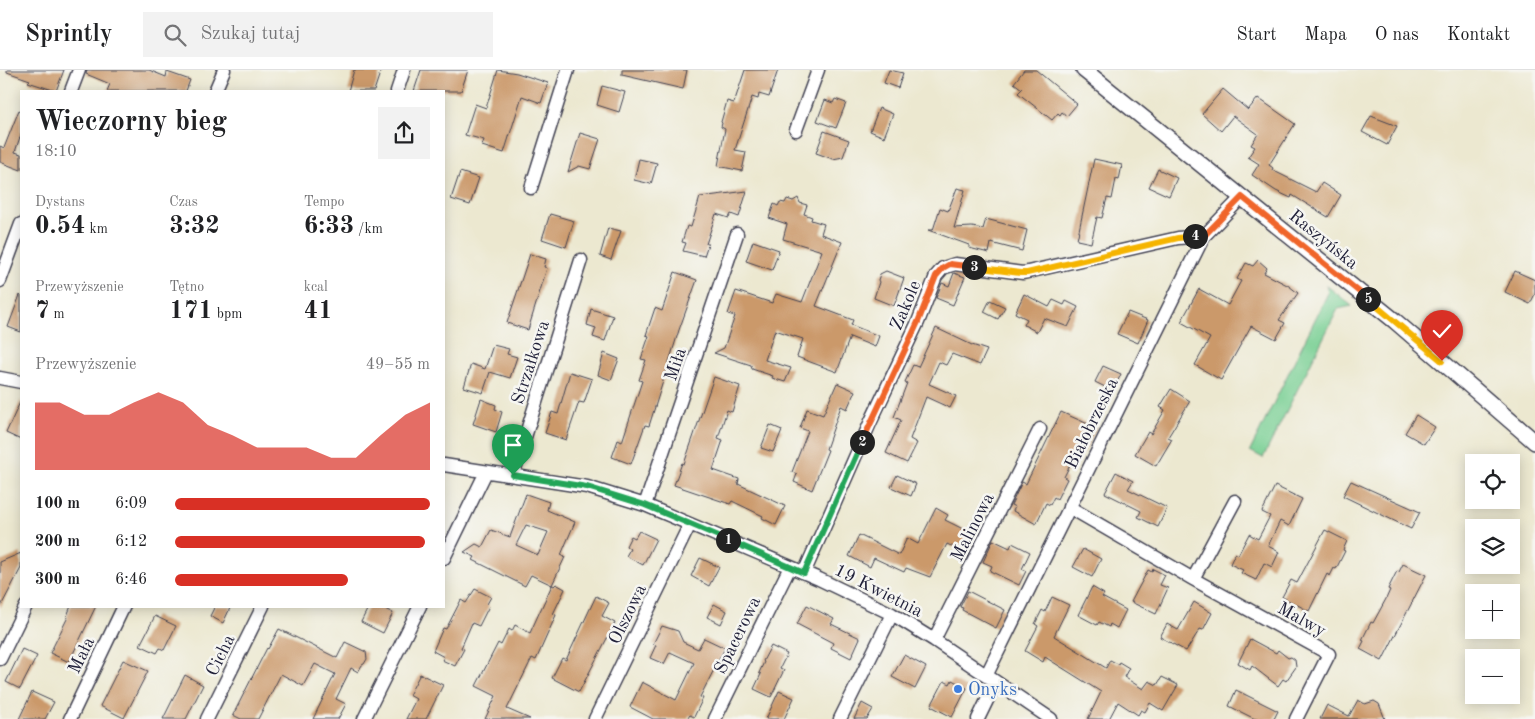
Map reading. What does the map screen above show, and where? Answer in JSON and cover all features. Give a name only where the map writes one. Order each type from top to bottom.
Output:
[{"type":"street","points":[[71,90],[78,70]]},
{"type":"street","points":[[215,90],[224,70]]},
{"type":"street","points":[[397,90],[404,70]]},
{"type":"street","points":[[531,188],[568,70]]},
{"type":"street","points":[[796,130],[818,70]]},
{"type":"street","name":"Raszyńska","points":[[1084,70],[1395,321],[1535,442]]},
{"type":"street","name":"Białobrzeska","points":[[978,719],[991,679],[1069,507],[1204,236],[1242,197]]},
{"type":"street","points":[[0,281],[20,227]]},
{"type":"street","name":"Miła","points":[[645,505],[737,234]]},
{"type":"street","name":"Zakole","points":[[804,573],[871,421],[918,322],[936,276],[947,265],[955,264],[1027,273],[1178,238],[1204,236]]},
{"type":"street","name":"Strzałkowa","points":[[513,475],[581,260]]},
{"type":"street","points":[[0,378],[20,382]]},
{"type":"street","name":"Malinowa","points":[[934,640],[1040,429]]},
{"type":"street","name":"19 Kwietnia","points":[[445,465],[587,487],[645,505],[857,596],[892,614],[1051,719]]},
{"type":"street","points":[[445,556],[486,472]]},
{"type":"street","points":[[1193,579],[1235,501]]},
{"type":"street","name":"Malwy","points":[[1069,507],[1193,579],[1329,654],[1296,719]]},
{"type":"street","name":"Olszowa","points":[[594,719],[690,524]]},
{"type":"street","name":"Spacerowa","points":[[715,719],[790,567]]},
{"type":"street","points":[[0,659],[25,608]]},
{"type":"street","name":"Mała","points":[[70,719],[123,608]]},
{"type":"street","name":"Cicha","points":[[207,719],[262,608]]},
{"type":"street","points":[[364,719],[419,608]]},
{"type":"street","points":[[840,719],[892,614]]},
{"type":"green space","points":[[1326,285],[1352,306],[1338,309],[1263,458],[1250,451],[1328,293]]},
{"type":"building","points":[[7,70],[64,70],[56,90],[28,82],[30,80],[7,72]]},
{"type":"building","points":[[87,70],[149,70],[166,77],[167,72],[190,80],[186,90],[107,90],[110,84],[86,74]]},
{"type":"building","points":[[354,70],[381,70],[374,90],[348,90]]},
{"type":"building","points":[[421,70],[468,70],[461,91],[414,90]]},
{"type":"building","points":[[498,70],[517,73],[548,83],[541,103],[522,96],[504,153],[482,146],[484,140],[465,135],[475,104],[486,108]]},
{"type":"building","points":[[622,70],[687,70],[683,89],[622,75]]},
{"type":"building","points":[[745,70],[778,70],[769,97],[759,94],[758,99],[752,97],[735,150],[746,152],[742,171],[718,166],[725,129],[721,127],[721,122],[727,101],[734,103]]},
{"type":"building","points":[[889,70],[903,73],[898,88],[884,83]]},
{"type":"building","points":[[1024,70],[1036,70],[1077,104],[1067,116],[1062,112],[1060,115],[1058,113],[1052,120],[1018,93],[1022,89],[1014,83]]},
{"type":"building","points":[[602,86],[625,92],[619,112],[597,105]]},
{"type":"building","points":[[1223,89],[1248,110],[1258,98],[1295,124],[1269,165],[1273,168],[1272,170],[1316,192],[1322,183],[1341,195],[1328,217],[1292,195],[1291,198],[1276,191],[1252,175],[1259,164],[1248,157],[1255,147],[1251,145],[1258,134],[1233,116],[1221,131],[1202,114]]},
{"type":"building","points":[[835,99],[846,103],[836,128],[817,121],[825,100],[833,103]]},
{"type":"building","points":[[879,108],[893,114],[884,137],[870,131]]},
{"type":"building","points":[[19,110],[20,137],[15,152],[20,154],[20,170],[0,162],[0,146],[4,148]]},
{"type":"building","points":[[1371,116],[1397,126],[1387,145],[1362,132]]},
{"type":"building","points":[[824,131],[849,140],[843,157],[833,159],[816,153]]},
{"type":"building","points":[[580,133],[600,139],[590,169],[579,166],[568,172]]},
{"type":"building","points":[[639,159],[657,163],[651,184],[634,180]]},
{"type":"building","points":[[1094,159],[1122,165],[1119,180],[1116,179],[1112,199],[1107,198],[1102,218],[1097,217],[1091,243],[1077,240]]},
{"type":"building","points":[[1158,169],[1177,178],[1169,196],[1149,187]]},
{"type":"building","points":[[460,172],[479,178],[470,205],[451,199]]},
{"type":"building","points":[[957,188],[965,190],[954,228],[972,227],[983,229],[986,219],[1027,230],[1022,251],[991,243],[989,253],[969,248],[969,245],[928,230],[933,230],[940,208],[948,211]]},
{"type":"building","points":[[747,191],[739,217],[731,214],[729,218],[716,214],[704,256],[683,251],[686,243],[682,242],[687,226],[691,227],[700,197]]},
{"type":"building","points":[[798,198],[800,203],[807,205],[804,214],[812,217],[811,220],[824,224],[821,234],[842,242],[816,306],[853,320],[851,325],[879,336],[875,347],[850,337],[837,372],[797,357],[803,339],[775,330],[765,360],[791,368],[785,382],[752,369],[751,365],[714,353],[724,348],[735,316],[728,314],[736,291],[772,303],[776,294],[802,302],[822,251],[783,239],[787,224],[769,218],[774,204],[778,206],[780,202],[785,203],[787,199],[793,201]]},
{"type":"building","points":[[550,214],[574,221],[566,247],[542,239]]},
{"type":"building","points":[[608,228],[621,231],[611,260],[600,256]]},
{"type":"building","points":[[753,241],[779,250],[772,270],[746,261]]},
{"type":"building","points":[[530,254],[546,259],[544,267],[547,268],[528,330],[507,323]]},
{"type":"building","points":[[1258,260],[1267,268],[1264,273],[1298,293],[1279,320],[1285,323],[1276,339],[1251,326],[1221,380],[1195,365],[1210,338],[1181,322],[1199,289],[1228,305],[1241,281],[1237,279],[1246,263],[1253,266]]},
{"type":"building","points":[[886,271],[904,278],[894,306],[874,298],[880,274]]},
{"type":"building","points":[[1515,271],[1535,280],[1535,294],[1530,304],[1505,292]]},
{"type":"building","points":[[675,272],[697,280],[649,426],[645,425],[631,464],[612,457],[618,440],[622,442],[642,381],[639,380],[646,360],[641,359],[649,336],[646,335],[655,308],[662,311]]},
{"type":"building","points":[[954,273],[965,277],[953,305],[936,298],[942,283],[949,286]]},
{"type":"building","points":[[1024,294],[1049,307],[1053,300],[1064,305],[1066,301],[1078,307],[1068,327],[1044,318],[1037,332],[1024,325],[1027,319],[1015,313]]},
{"type":"building","points":[[20,295],[20,332],[8,327]]},
{"type":"building","points":[[990,300],[1005,307],[998,319],[984,312]]},
{"type":"building","points":[[591,309],[613,316],[605,341],[593,337],[596,328],[587,325]]},
{"type":"building","points":[[1128,312],[1148,320],[1138,343],[1117,334]]},
{"type":"building","points":[[936,328],[987,350],[980,365],[952,354],[946,365],[939,362],[929,384],[956,396],[950,408],[926,397],[910,439],[917,443],[907,463],[886,453],[901,420],[894,417],[907,383],[905,382],[913,365],[918,367]]},
{"type":"building","points":[[493,345],[509,349],[507,354],[517,357],[510,378],[490,372],[483,393],[464,387],[471,364],[485,369]]},
{"type":"building","points":[[604,353],[619,359],[611,380],[598,375]]},
{"type":"building","points":[[1103,366],[1121,374],[1113,391],[1095,382]]},
{"type":"building","points":[[570,372],[592,379],[584,403],[579,402],[566,440],[545,433],[552,412],[558,414]]},
{"type":"building","points":[[714,377],[740,386],[732,412],[727,410],[718,438],[723,440],[713,470],[739,479],[738,484],[785,506],[776,525],[762,518],[763,516],[732,501],[730,504],[674,485],[682,463],[684,464]]},
{"type":"building","points":[[837,383],[855,391],[847,409],[841,406],[826,449],[828,450],[812,490],[794,482],[797,474],[792,472],[808,431],[800,428],[807,409],[823,415]]},
{"type":"building","points":[[1171,389],[1190,401],[1168,437],[1172,439],[1156,466],[1135,454],[1148,432],[1151,434],[1165,410],[1160,407]]},
{"type":"building","points":[[481,399],[496,405],[495,409],[502,412],[496,432],[473,424]]},
{"type":"building","points":[[20,402],[20,440],[6,433]]},
{"type":"building","points":[[1061,412],[1097,428],[1083,454],[1077,451],[1064,477],[1067,479],[1057,499],[1054,497],[1050,505],[1046,503],[1036,524],[1013,511],[1015,507],[1011,505],[1022,482],[1026,484]]},
{"type":"building","points":[[1416,415],[1435,427],[1424,444],[1405,433]]},
{"type":"building","points":[[770,425],[782,430],[773,452],[761,448]]},
{"type":"building","points":[[1116,472],[1133,481],[1128,489],[1167,508],[1158,527],[1138,517],[1141,511],[1105,493]]},
{"type":"building","points":[[897,475],[916,484],[911,496],[891,487]]},
{"type":"building","points":[[1351,481],[1420,512],[1411,529],[1343,496]]},
{"type":"building","points":[[1275,486],[1302,499],[1289,526],[1280,521],[1268,546],[1279,552],[1272,567],[1264,563],[1256,580],[1241,573],[1243,570],[1230,564],[1235,553],[1238,555],[1249,534],[1258,539],[1270,516],[1262,512]]},
{"type":"building","points":[[526,494],[549,502],[547,510],[575,522],[561,555],[565,557],[552,585],[531,575],[525,586],[473,560],[475,557],[464,552],[476,544],[482,547],[491,530],[510,537]],"holes":[[[526,525],[548,532],[538,555],[516,545]]]},
{"type":"building","points":[[936,508],[948,515],[945,520],[977,536],[968,554],[947,544],[930,577],[906,568],[904,572],[874,558],[870,567],[849,556],[859,535],[899,555],[907,538],[918,544]]},
{"type":"building","points":[[1325,530],[1347,541],[1343,550],[1345,551],[1336,569],[1334,568],[1330,576],[1327,574],[1309,611],[1282,597],[1291,580],[1297,583]]},
{"type":"building","points":[[639,531],[656,539],[643,565],[626,556],[630,549],[626,546],[631,536],[635,538]]},
{"type":"building","points":[[993,540],[1010,548],[1012,543],[1030,552],[1022,569],[1026,571],[1019,585],[990,571],[992,566],[983,562]]},
{"type":"building","points":[[1083,549],[1101,559],[1092,577],[1073,567]]},
{"type":"building","points":[[20,553],[20,570],[0,608],[0,562]]},
{"type":"building","points":[[700,558],[719,567],[709,586],[691,576]]},
{"type":"building","points":[[1403,564],[1426,575],[1382,661],[1360,649],[1364,641],[1362,640],[1371,622],[1373,623],[1386,599],[1390,590],[1388,589],[1397,571],[1399,572]]},
{"type":"building","points":[[1153,569],[1165,575],[1160,585],[1168,588],[1156,614],[1131,602],[1148,570],[1152,572]]},
{"type":"building","points":[[556,584],[565,589],[553,614],[556,615],[536,660],[532,658],[507,709],[530,719],[485,719],[496,696],[476,686],[498,643],[501,645],[509,629],[512,631],[515,625],[530,633],[552,585]]},
{"type":"building","points":[[1092,587],[1104,594],[1102,597],[1126,610],[1117,628],[1110,624],[1109,627],[1099,622],[1097,625],[1078,615]]},
{"type":"building","points":[[475,589],[491,597],[487,604],[489,606],[479,626],[472,623],[461,648],[464,649],[455,666],[442,660],[444,657],[433,651],[443,628],[446,629],[461,600],[466,603]]},
{"type":"building","points":[[968,591],[1005,610],[996,628],[962,610],[963,608],[960,607]]},
{"type":"building","points":[[596,596],[609,603],[602,616],[615,623],[579,692],[552,678],[562,658],[566,660]]},
{"type":"building","points":[[1052,597],[1069,605],[1054,636],[1106,668],[1110,660],[1118,664],[1119,662],[1129,668],[1124,677],[1143,689],[1149,681],[1157,685],[1162,677],[1178,685],[1163,711],[1150,703],[1145,712],[1141,710],[1138,715],[1118,702],[1109,719],[1088,719],[1101,692],[1045,657],[1043,662],[1025,651],[1038,626],[1035,624],[1042,610],[1045,612]]},
{"type":"building","points":[[1194,602],[1212,613],[1203,630],[1200,629],[1186,651],[1160,637],[1167,624],[1178,630]]},
{"type":"building","points":[[714,604],[727,611],[721,624],[707,617]]},
{"type":"building","points":[[807,605],[834,619],[831,624],[860,638],[851,658],[831,648],[833,643],[797,624]]},
{"type":"building","points":[[70,608],[95,608],[69,662],[50,653]]},
{"type":"building","points":[[214,608],[230,608],[223,623],[210,616]]},
{"type":"building","points":[[368,608],[383,608],[393,613],[383,633],[361,622]]},
{"type":"building","points":[[155,616],[176,626],[164,650],[160,648],[157,653],[140,645]]},
{"type":"building","points":[[662,626],[678,631],[683,642],[698,649],[704,638],[725,648],[700,697],[703,698],[694,717],[690,715],[687,719],[653,719],[630,707],[642,682],[676,700],[694,663],[670,652],[664,664],[650,658],[656,645],[653,644]]},
{"type":"building","points":[[279,629],[337,658],[345,642],[366,652],[367,659],[364,664],[358,672],[351,668],[336,699],[346,704],[338,719],[313,719],[335,674],[315,664],[303,686],[281,674],[258,719],[241,719],[233,715],[267,648]]},
{"type":"building","points":[[1250,639],[1276,653],[1278,650],[1288,658],[1291,657],[1295,660],[1296,667],[1286,681],[1283,679],[1278,686],[1252,666],[1250,670],[1238,663]]},
{"type":"building","points":[[771,646],[787,654],[780,668],[784,670],[771,697],[754,689],[761,674],[759,673],[763,661]]},
{"type":"building","points":[[22,649],[37,656],[20,689],[6,682]]},
{"type":"building","points":[[904,655],[926,667],[915,689],[892,677]]},
{"type":"building","points":[[123,660],[148,671],[124,718],[100,706]]},
{"type":"building","points":[[420,674],[443,685],[426,719],[406,719],[416,699],[409,695]]},
{"type":"building","points":[[185,675],[203,685],[186,719],[163,719]]},
{"type":"building","points":[[952,680],[967,688],[952,717],[931,706],[944,681],[950,684]]},
{"type":"building","points":[[1236,690],[1278,711],[1274,719],[1255,719],[1229,706]]},
{"type":"building","points":[[779,691],[794,698],[784,719],[766,719]]},
{"type":"building","points":[[32,692],[54,702],[45,719],[19,719]]},
{"type":"building","points":[[1358,700],[1365,704],[1374,701],[1379,704],[1385,719],[1320,719],[1327,705],[1349,716]]},
{"type":"building","points":[[862,703],[873,709],[867,719],[854,719]]},
{"type":"place","name":"Onyks","points":[[958,689]]},
{"type":"route","points":[[513,475],[587,487],[645,505],[804,573],[871,421],[918,322],[939,271],[947,265],[955,264],[1027,273],[1178,238],[1204,236],[1242,197],[1442,361]]}]
